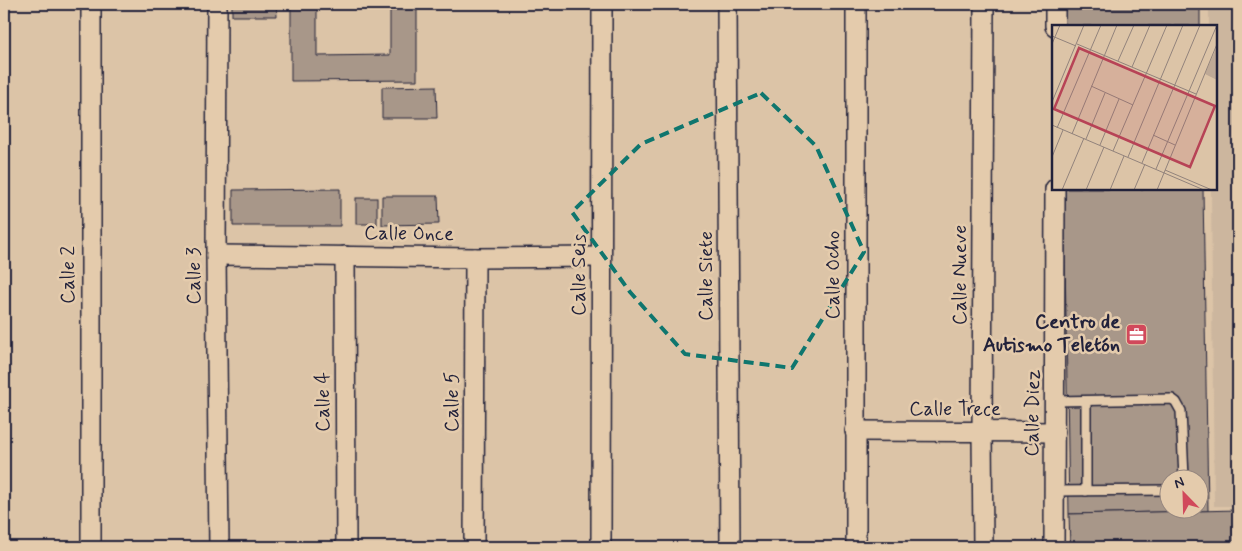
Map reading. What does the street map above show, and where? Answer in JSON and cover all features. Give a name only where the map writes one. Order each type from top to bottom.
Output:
[{"type":"street","name":"Calle 2","points":[[90,547],[91,4]]},
{"type":"street","name":"Calle 3","points":[[217,4],[216,255],[219,547]]},
{"type":"street","name":"Calle Seis","points":[[601,547],[602,4]]},
{"type":"street","name":"Calle Siete","points":[[727,4],[730,547]]},
{"type":"street","name":"Calle Ocho","points":[[856,4],[856,547]]},
{"type":"street","name":"Calle Nueve","points":[[984,4],[982,433],[984,547]]},
{"type":"street","points":[[1055,4],[1055,25]]},
{"type":"street","name":"Calle Diez","points":[[1054,547],[1056,401],[1055,190]]},
{"type":"street","name":"Calle Once","points":[[216,255],[475,258],[601,257]]},
{"type":"street","name":"Calle 4","points":[[345,256],[346,547]]},
{"type":"street","name":"Calle 5","points":[[474,547],[475,258]]},
{"type":"street","name":"Calle Trece","points":[[855,431],[1055,432]]},
{"type":"lane","points":[[1056,401],[1166,399],[1176,402],[1181,411],[1184,468]]},
{"type":"lane","points":[[1086,401],[1086,491]]},
{"type":"lane","points":[[1054,491],[1160,490]]},
{"type":"highlighted area","points":[[761,93],[816,146],[864,252],[792,368],[685,354],[630,292],[572,212],[641,144]]},
{"type":"shaded area","points":[[1209,4],[1238,4],[1238,506],[1214,506],[1211,190],[1217,190],[1217,25],[1209,25]]},
{"type":"building","points":[[232,4],[276,4],[277,16],[232,16]]},
{"type":"building","points":[[291,4],[317,4],[317,56],[390,55],[390,4],[417,4],[417,80],[291,81]]},
{"type":"building","points":[[1061,4],[1200,4],[1200,25],[1061,25]]},
{"type":"building","points":[[436,86],[437,118],[382,118],[382,87]]},
{"type":"building","points":[[340,189],[340,226],[233,226],[233,190]]},
{"type":"building","name":"Centro de Autismo Teletón","points":[[1064,190],[1203,190],[1207,468],[1160,468],[1160,512],[1069,514]]},
{"type":"building","points":[[382,196],[438,196],[439,224],[382,225]]},
{"type":"building","points":[[356,198],[377,198],[377,224],[356,224]]},
{"type":"building","points":[[1238,510],[1238,547],[1070,547],[1069,514],[1160,512],[1160,518],[1210,518],[1210,511]]},
{"type":"place","name":"Centro de Autismo Teletón","points":[[1136,334]]}]
